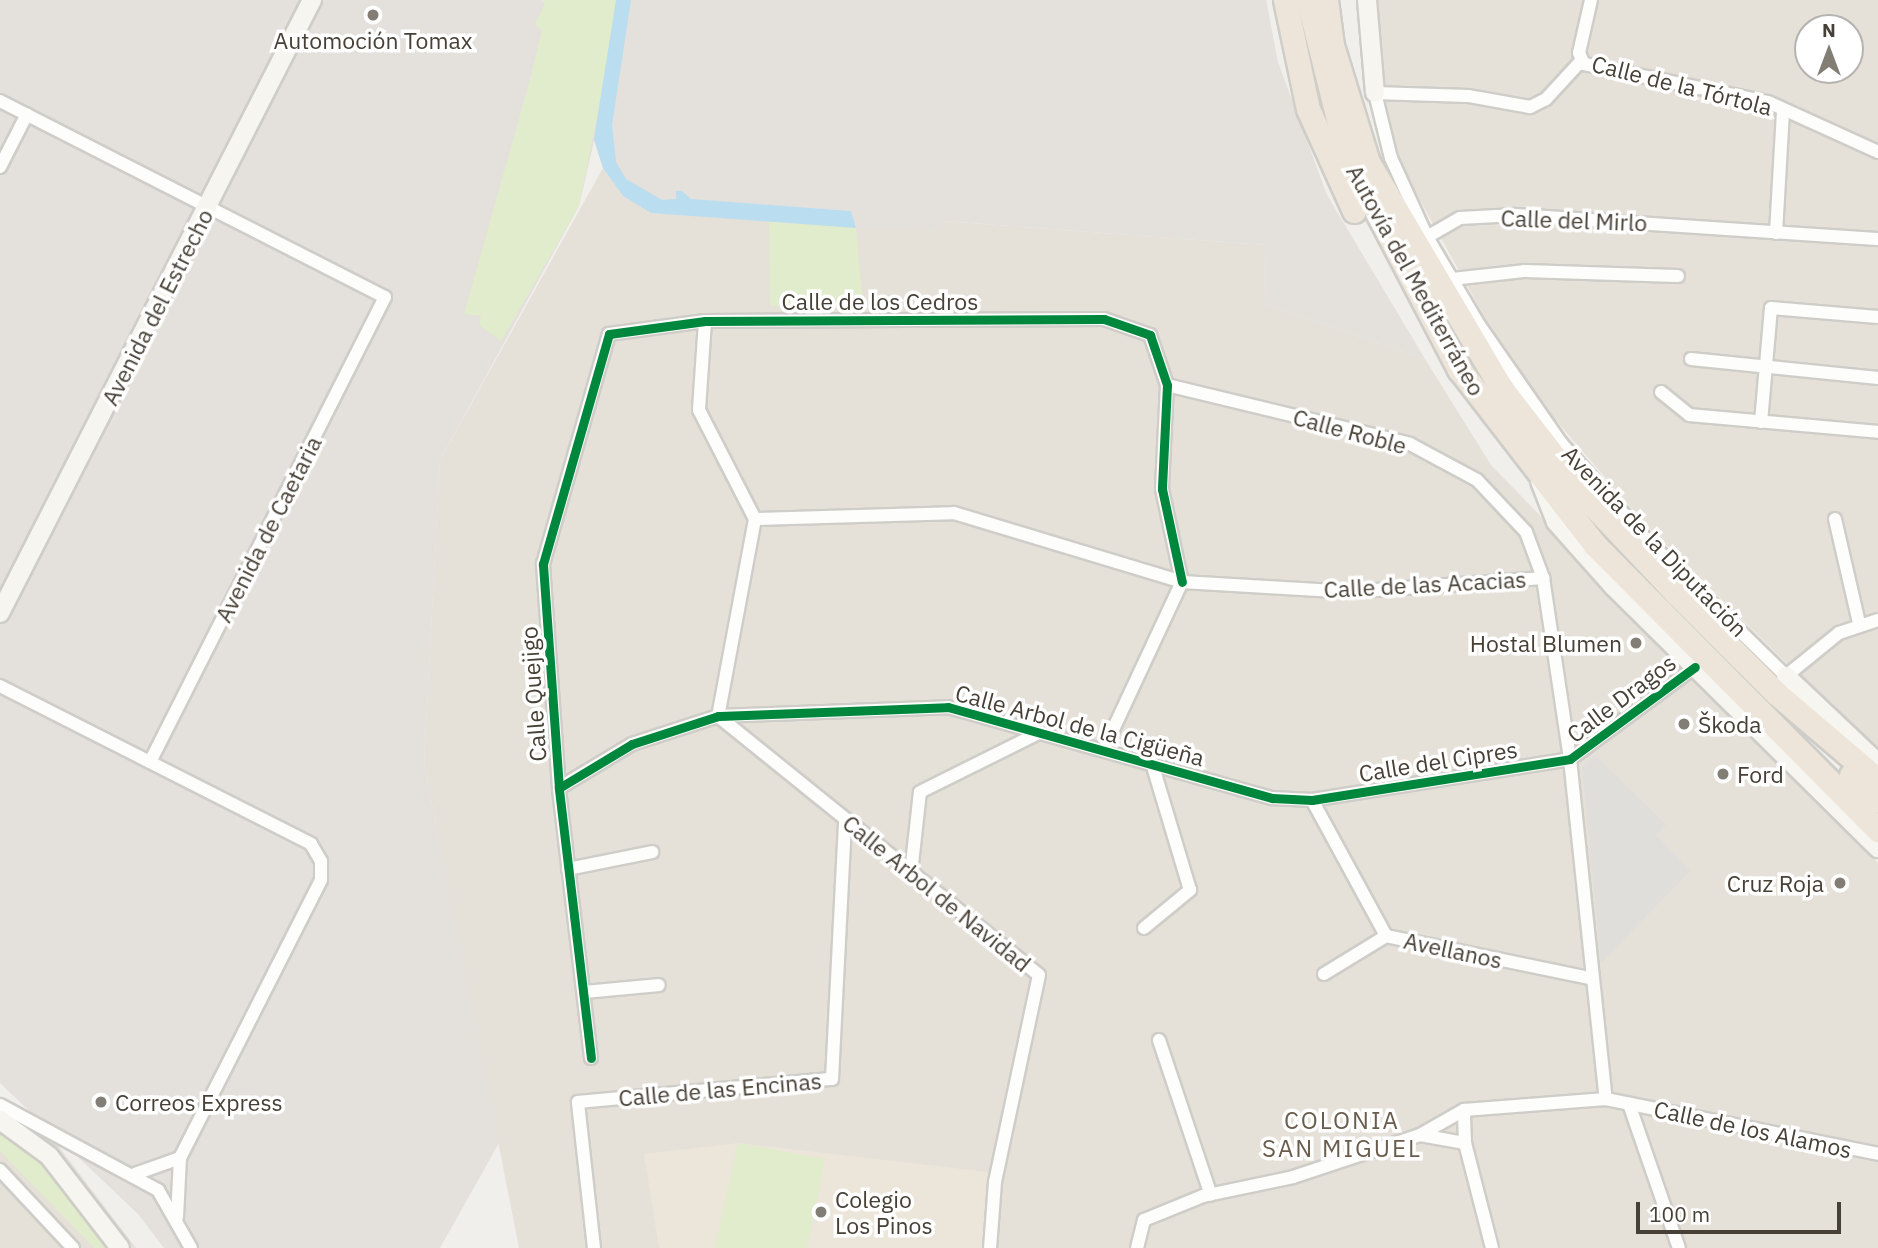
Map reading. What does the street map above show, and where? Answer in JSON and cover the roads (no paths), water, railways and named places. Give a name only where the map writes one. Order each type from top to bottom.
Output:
[{"type":"highway","points":[[1285,0],[1308,109],[1352,207],[1440,357],[1459,369]]},
{"type":"highway","name":"Autovía del Mediterráneo","points":[[1308,0],[1347,155],[1459,369],[1538,478],[1696,658],[1878,830]]},
{"type":"highway","name":"Autovía del Mediterráneo","points":[[1326,0],[1332,46],[1368,162],[1501,388],[1588,500],[1878,780]]},
{"type":"highway","points":[[1332,46],[1340,28],[1336,0]]},
{"type":"highway","points":[[1696,658],[1718,659],[1878,811]]},
{"type":"highway","points":[[1781,685],[1790,715],[1878,801]]},
{"type":"street","name":"Avenida del Estrecho","points":[[0,613],[312,0]]},
{"type":"street","points":[[1367,0],[1375,93],[1391,158],[1427,237]]},
{"type":"street","name":"Calle de la Tórtola","points":[[1591,0],[1581,61],[1783,110],[1878,152]]},
{"type":"street","points":[[1375,93],[1468,96],[1530,107],[1546,99],[1581,61]]},
{"type":"street","points":[[0,101],[208,207]]},
{"type":"street","points":[[1776,233],[1783,110]]},
{"type":"street","points":[[0,167],[27,114]]},
{"type":"street","name":"Avenida de Caetaria","points":[[150,762],[385,297],[208,207]]},
{"type":"street","name":"Calle del Mirlo","points":[[1427,237],[1460,218],[1515,215],[1878,239]]},
{"type":"street","name":"Avenida de la Diputación","points":[[1427,237],[1513,377],[1579,464],[1781,685]]},
{"type":"street","points":[[1452,279],[1524,271],[1678,276]]},
{"type":"street","points":[[1761,422],[1771,307],[1878,317]]},
{"type":"street","name":"Calle de los Cedros","points":[[609,334],[705,321],[1104,319],[1150,335],[1167,385]]},
{"type":"street","points":[[705,321],[699,410],[755,519],[718,716]]},
{"type":"street","name":"Calle Quejigo","points":[[591,1058],[559,788],[543,564],[609,334]]},
{"type":"street","points":[[1691,359],[1878,378]]},
{"type":"street","points":[[1104,750],[1182,582],[1162,489],[1167,385]]},
{"type":"street","name":"Calle Roble","points":[[1167,385],[1410,444],[1477,480],[1505,504],[1526,532],[1543,578],[1570,760]]},
{"type":"street","points":[[1661,392],[1689,415],[1878,432]]},
{"type":"street","name":"Calle de las Acacias","points":[[755,519],[954,513],[1182,582],[1348,592],[1543,578]]},
{"type":"street","points":[[1835,519],[1859,623]]},
{"type":"street","points":[[1878,620],[1859,623],[1818,647],[1781,685],[1878,763]]},
{"type":"street","points":[[1696,658],[1878,848]]},
{"type":"street","name":"Calle Dragos","points":[[1606,1099],[1589,978],[1570,760],[1696,658]]},
{"type":"street","points":[[0,686],[311,844],[322,870],[180,1158],[177,1217]]},
{"type":"street","name":"Calle Arbol de la Cigüeña","points":[[559,788],[632,744],[718,716],[948,707],[1272,798],[1312,800]]},
{"type":"street","name":"Calle Arbol de Navidad","points":[[718,716],[1039,975],[995,1182],[990,1248]]},
{"type":"street","points":[[911,873],[920,792],[1041,732]]},
{"type":"street","name":"Calle del Cipres","points":[[1312,800],[1570,760]]},
{"type":"street","points":[[1144,928],[1189,890],[1152,763]]},
{"type":"street","name":"Avellanos","points":[[1312,800],[1386,936],[1589,978]]},
{"type":"street","name":"Calle de las Encinas","points":[[594,1248],[578,1102],[832,1079],[845,819]]},
{"type":"street","points":[[568,869],[652,852]]},
{"type":"street","points":[[1324,974],[1386,936]]},
{"type":"street","points":[[585,992],[659,985]]},
{"type":"street","points":[[1159,1040],[1211,1195]]},
{"type":"street","name":"Calle de los Alamos","points":[[1464,1110],[1606,1099],[1878,1154]]},
{"type":"street","points":[[1629,1104],[1679,1248]]},
{"type":"street","points":[[0,1105],[135,1174],[158,1189],[177,1217],[191,1248]]},
{"type":"street","points":[[1137,1248],[1144,1220],[1211,1195],[1293,1177],[1420,1135],[1464,1110],[1465,1143],[1492,1248]]},
{"type":"street","points":[[0,1120],[49,1156],[120,1248]]},
{"type":"street","points":[[1420,1135],[1465,1143]]},
{"type":"street","points":[[135,1174],[180,1158]]},
{"type":"street","points":[[0,1170],[73,1248]]},
{"type":"water","points":[[616,0],[631,0],[612,125],[616,162],[626,179],[662,200],[676,199],[676,191],[682,191],[691,199],[851,211],[856,228],[651,213],[623,196],[603,168],[594,139]]},
{"type":"place","name":"Automoción Tomax","points":[[373,15]]},
{"type":"place","name":"Hostal Blumen","points":[[1636,643]]},
{"type":"place","name":"Škoda","points":[[1684,724]]},
{"type":"place","name":"Ford","points":[[1723,774]]},
{"type":"place","name":"Cruz Roja","points":[[1840,883]]},
{"type":"place","name":"Correos Express","points":[[101,1102]]},
{"type":"place","name":"Colegio Los Pinos","points":[[821,1212]]},
{"type":"district","name":"COLONIA SAN MIGUEL","points":[[1342,1135]]}]
